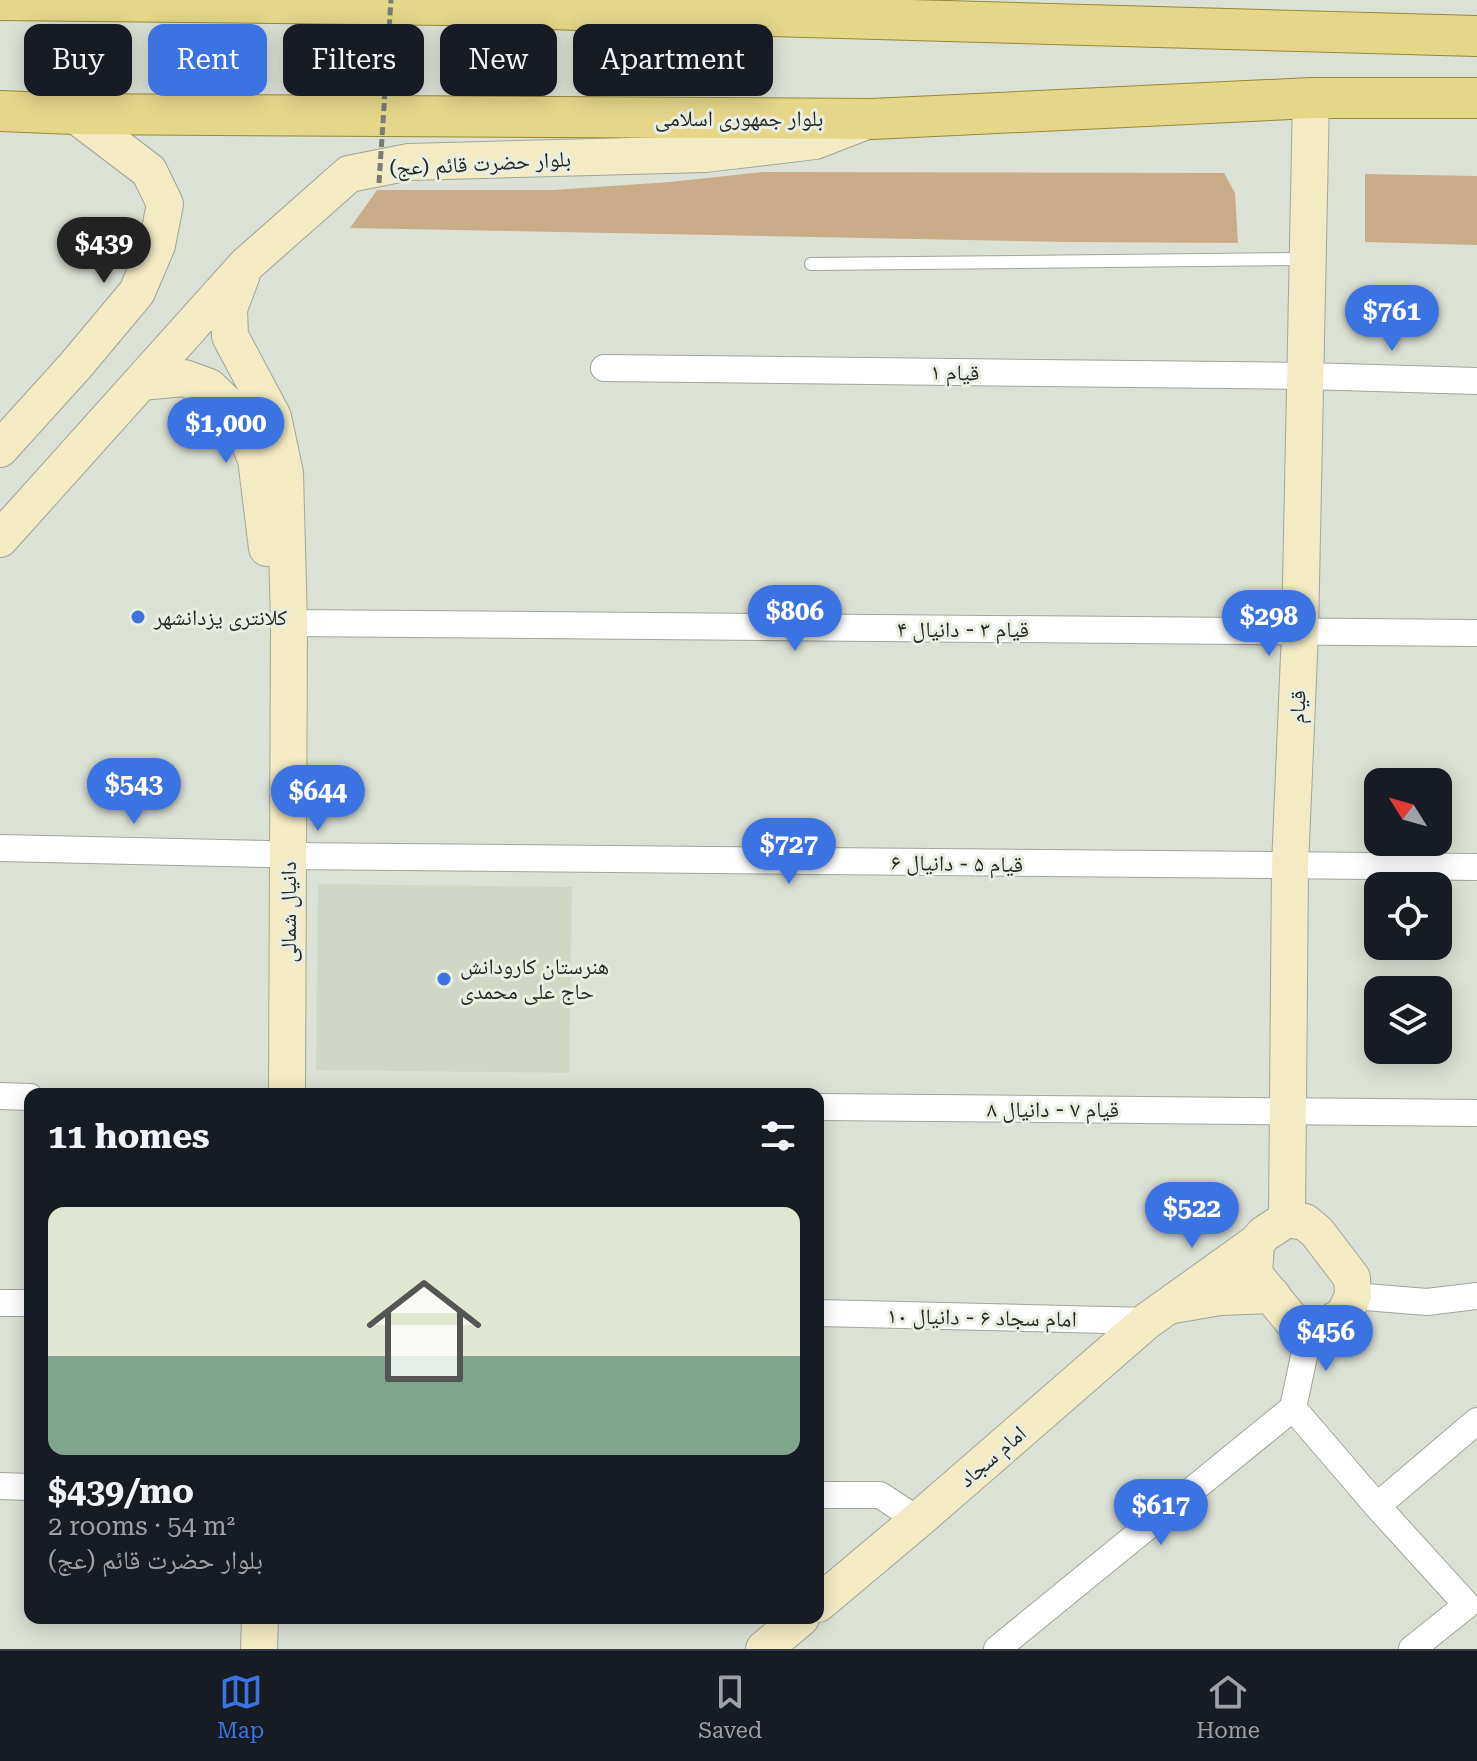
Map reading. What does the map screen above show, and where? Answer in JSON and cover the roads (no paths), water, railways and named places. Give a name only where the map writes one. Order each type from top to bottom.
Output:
[{"type":"main road","points":[[0,0],[487,5],[627,12],[1469,33]]},
{"type":"main road","name":"بلوار جمهوری اسلامی","points":[[0,111],[872,119],[1311,98],[1470,101]]},
{"type":"main road","name":"قیام","points":[[1287,1219],[1290,866],[1300,632],[1311,98]]},
{"type":"main road","points":[[0,449],[137,292],[157,245],[165,204],[149,171],[74,114]]},
{"type":"main road","name":"بلوار حضرت قائم (عج)","points":[[0,539],[246,265],[349,174],[409,162],[705,154],[815,141],[872,119]]},
{"type":"main road","name":"دانیال شمالی","points":[[246,265],[229,309],[230,336],[273,417],[285,473],[274,507],[270,573],[287,1088]]},
{"type":"main road","name":"دانیال شمالی","points":[[141,382],[184,378],[209,387],[236,413],[274,507],[289,623],[265,1088]]},
{"type":"main road","points":[[1287,1219],[1305,1222],[1317,1232],[1352,1278],[1353,1296],[1344,1315],[1325,1326],[1310,1328],[1293,1322],[1254,1274],[1256,1243],[1287,1219]]},
{"type":"main road","name":"امام سجاد","points":[[824,1599],[1155,1314],[1256,1243]]},
{"type":"main road","points":[[1155,1314],[1220,1297],[1272,1295]]},
{"type":"main road","points":[[259,1649],[260,1624]]},
{"type":"main road","points":[[284,1624],[284,1649]]},
{"type":"main road","points":[[764,1649],[794,1624]]},
{"type":"street","name":"قیام ۱","points":[[604,368],[1306,376],[1477,381]]},
{"type":"street","name":"قیام ۳ - دانیال ۴","points":[[289,623],[1477,633]]},
{"type":"street","name":"قیام ۵ - دانیال ۶","points":[[0,848],[277,855],[1477,867]]},
{"type":"street","points":[[0,1096],[24,1097]]},
{"type":"street","name":"قیام ۷ - دانیال ۸","points":[[824,1107],[1477,1113]]},
{"type":"street","points":[[1353,1296],[1427,1302],[1477,1296]]},
{"type":"street","points":[[0,1303],[24,1303]]},
{"type":"street","name":"امام سجاد ۶ - دانیال ۱۰","points":[[824,1313],[1155,1314]]},
{"type":"street","points":[[997,1649],[1293,1408],[1310,1328]]},
{"type":"street","points":[[1293,1408],[1467,1605],[1412,1649]]},
{"type":"street","points":[[1377,1506],[1477,1421]]},
{"type":"street","points":[[0,1486],[24,1487]]},
{"type":"street","points":[[824,1495],[880,1495],[918,1520]]},
{"type":"lane","points":[[811,264],[1309,259]]},
{"type":"place","name":"کلانتری یزدانشهر","points":[[138,617]]},
{"type":"place","name":"هنرستان کارودانش حاج علی محمدی","points":[[444,979]]}]
